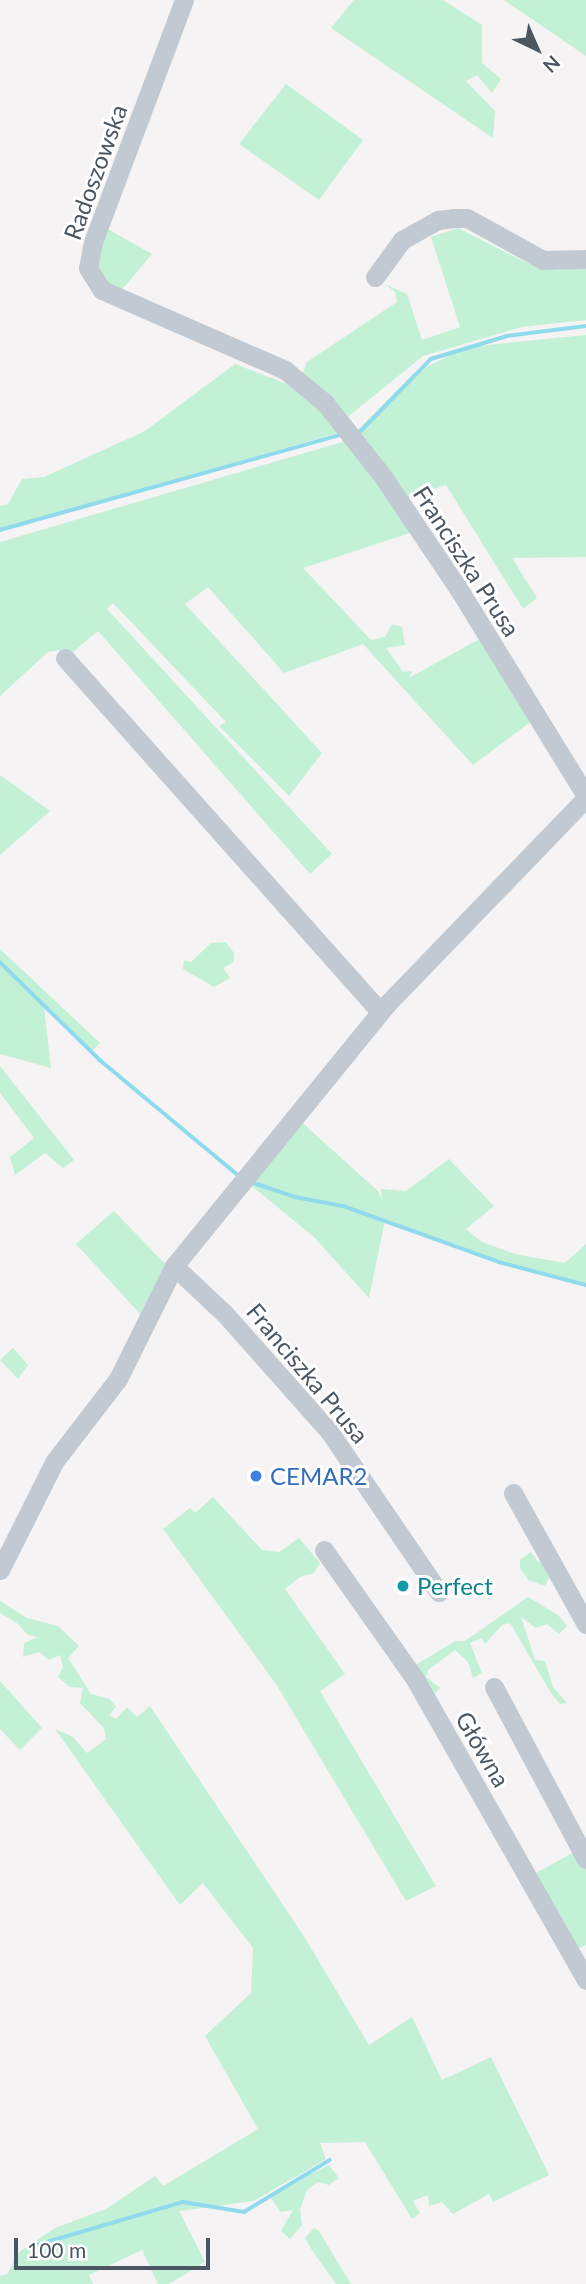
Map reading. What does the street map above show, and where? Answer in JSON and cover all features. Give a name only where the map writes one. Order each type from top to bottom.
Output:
[{"type":"street","name":"Radoszowska","points":[[184,0],[93,242],[88,268],[102,290],[285,370]]},
{"type":"street","points":[[374,277],[402,240],[438,220],[454,218],[467,218],[543,260],[586,259]]},
{"type":"street","name":"Franciszka Prusa","points":[[0,1570],[54,1462],[118,1380],[174,1266],[380,1011],[586,797],[384,478],[325,403],[285,370]]},
{"type":"street","points":[[65,658],[380,1011]]},
{"type":"street","name":"Franciszka Prusa","points":[[174,1266],[225,1314],[329,1431],[439,1592]]},
{"type":"street","points":[[513,1493],[586,1624]]},
{"type":"street","name":"Główna","points":[[324,1550],[415,1679],[586,1980]]},
{"type":"street","name":"Główna","points":[[494,1687],[586,1859]]},
{"type":"green space","points":[[354,0],[443,0],[482,25],[482,63],[501,79],[492,93],[477,75],[466,81],[495,111],[493,138],[331,28]]},
{"type":"green space","points":[[504,0],[586,0],[586,56]]},
{"type":"green space","points":[[286,84],[363,140],[319,200],[239,144]]},
{"type":"green space","points":[[106,228],[152,254],[120,292],[93,274]]},
{"type":"green space","points":[[458,228],[525,262],[559,270],[586,266],[586,320],[522,327],[423,356],[345,419],[302,374],[307,362],[397,302],[395,292],[385,284],[407,294],[422,340],[460,327],[431,237]]},
{"type":"green space","points":[[586,335],[586,557],[512,558],[537,598],[523,609],[446,485],[403,499],[355,433],[414,373],[467,347]]},
{"type":"green space","points":[[235,364],[305,391],[338,433],[0,530],[0,506],[8,504],[22,479],[44,477],[145,431]]},
{"type":"green space","points":[[346,441],[413,532],[303,568],[371,640],[385,637],[392,624],[402,627],[405,645],[386,648],[403,672],[412,671],[409,678],[483,637],[533,720],[473,765],[363,644],[284,673],[208,587],[185,604],[322,753],[289,796],[219,726],[226,722],[113,603],[107,609],[332,854],[310,874],[98,631],[68,656],[61,650],[48,652],[0,696],[0,542]]},
{"type":"green space","points":[[0,775],[50,811],[0,855]]},
{"type":"green space","points":[[226,942],[234,953],[234,962],[223,968],[230,978],[214,987],[183,969],[184,960],[191,962],[211,943]]},
{"type":"green space","points":[[0,949],[100,1043],[91,1052],[44,1007],[51,1068],[0,1054]]},
{"type":"green space","points":[[0,1066],[74,1160],[63,1168],[45,1153],[15,1175],[10,1157],[34,1138],[0,1093]]},
{"type":"green space","points":[[298,1119],[379,1192],[382,1201],[381,1189],[406,1191],[449,1159],[494,1206],[466,1229],[482,1242],[515,1254],[565,1263],[586,1244],[586,1285],[521,1268],[385,1220],[369,1298],[315,1238],[247,1182]]},
{"type":"green space","points":[[114,1211],[166,1265],[143,1317],[76,1244]]},
{"type":"green space","points":[[13,1348],[28,1365],[18,1379],[0,1360]]},
{"type":"green space","points":[[213,1497],[262,1550],[279,1552],[299,1538],[320,1563],[314,1573],[300,1577],[285,1589],[345,1674],[320,1691],[436,1886],[406,1901],[276,1684],[163,1529],[190,1508],[195,1513]]},
{"type":"green space","points":[[531,1552],[538,1562],[545,1560],[552,1571],[545,1586],[528,1580],[520,1568],[520,1560]]},
{"type":"green space","points":[[528,1597],[558,1615],[567,1626],[559,1634],[547,1624],[536,1628],[521,1617],[535,1660],[545,1661],[553,1687],[567,1703],[560,1704],[551,1693],[510,1623],[502,1625],[485,1644],[482,1638],[470,1643],[482,1673],[473,1678],[468,1662],[455,1650],[428,1670],[426,1677],[440,1688],[432,1697],[414,1666],[455,1641],[465,1641]]},
{"type":"green space","points":[[0,1601],[27,1618],[58,1626],[79,1646],[68,1658],[91,1694],[110,1699],[116,1707],[109,1715],[116,1719],[127,1707],[137,1717],[150,1706],[305,1938],[369,2045],[412,2017],[442,2080],[491,2057],[549,2175],[493,2202],[489,2194],[453,2214],[442,2202],[429,2206],[428,2195],[413,2201],[420,2213],[412,2219],[365,2142],[320,2143],[326,2159],[254,2201],[179,2211],[205,2262],[169,2284],[158,2284],[142,2250],[89,2275],[93,2284],[0,2284],[0,2276],[7,2274],[19,2252],[55,2228],[106,2209],[155,2176],[163,2186],[258,2129],[205,2036],[251,1993],[253,1948],[203,1883],[180,1905],[55,1729],[73,1737],[87,1753],[106,1739],[104,1728],[80,1703],[83,1688],[70,1687],[58,1677],[63,1667],[60,1655],[49,1660],[39,1652],[23,1657],[24,1643],[38,1637],[28,1635],[17,1623],[0,1613]]},
{"type":"green space","points":[[0,1681],[42,1728],[20,1750],[0,1729]]},
{"type":"green space","points":[[578,1850],[586,1865],[586,1945],[576,1950],[534,1874]]},
{"type":"green space","points":[[329,2165],[339,2178],[329,2185],[318,2182],[307,2190],[300,2209],[302,2225],[290,2239],[281,2231],[293,2210],[280,2212],[269,2195]]},
{"type":"green space","points":[[314,2228],[319,2231],[351,2284],[336,2284],[312,2250],[305,2238]]},
{"type":"waterway","points":[[360,432],[431,359],[507,336],[586,326]]},
{"type":"waterway","points":[[0,530],[341,435]]},
{"type":"waterway","points":[[0,962],[100,1060],[238,1175]]},
{"type":"waterway","points":[[251,1182],[295,1197],[343,1206],[499,1262],[586,1285]]},
{"type":"waterway","points":[[37,2245],[183,2202],[244,2212],[330,2160]]},
{"type":"place","name":"CEMAR2","points":[[256,1476]]},
{"type":"place","name":"Perfect","points":[[403,1586]]}]
